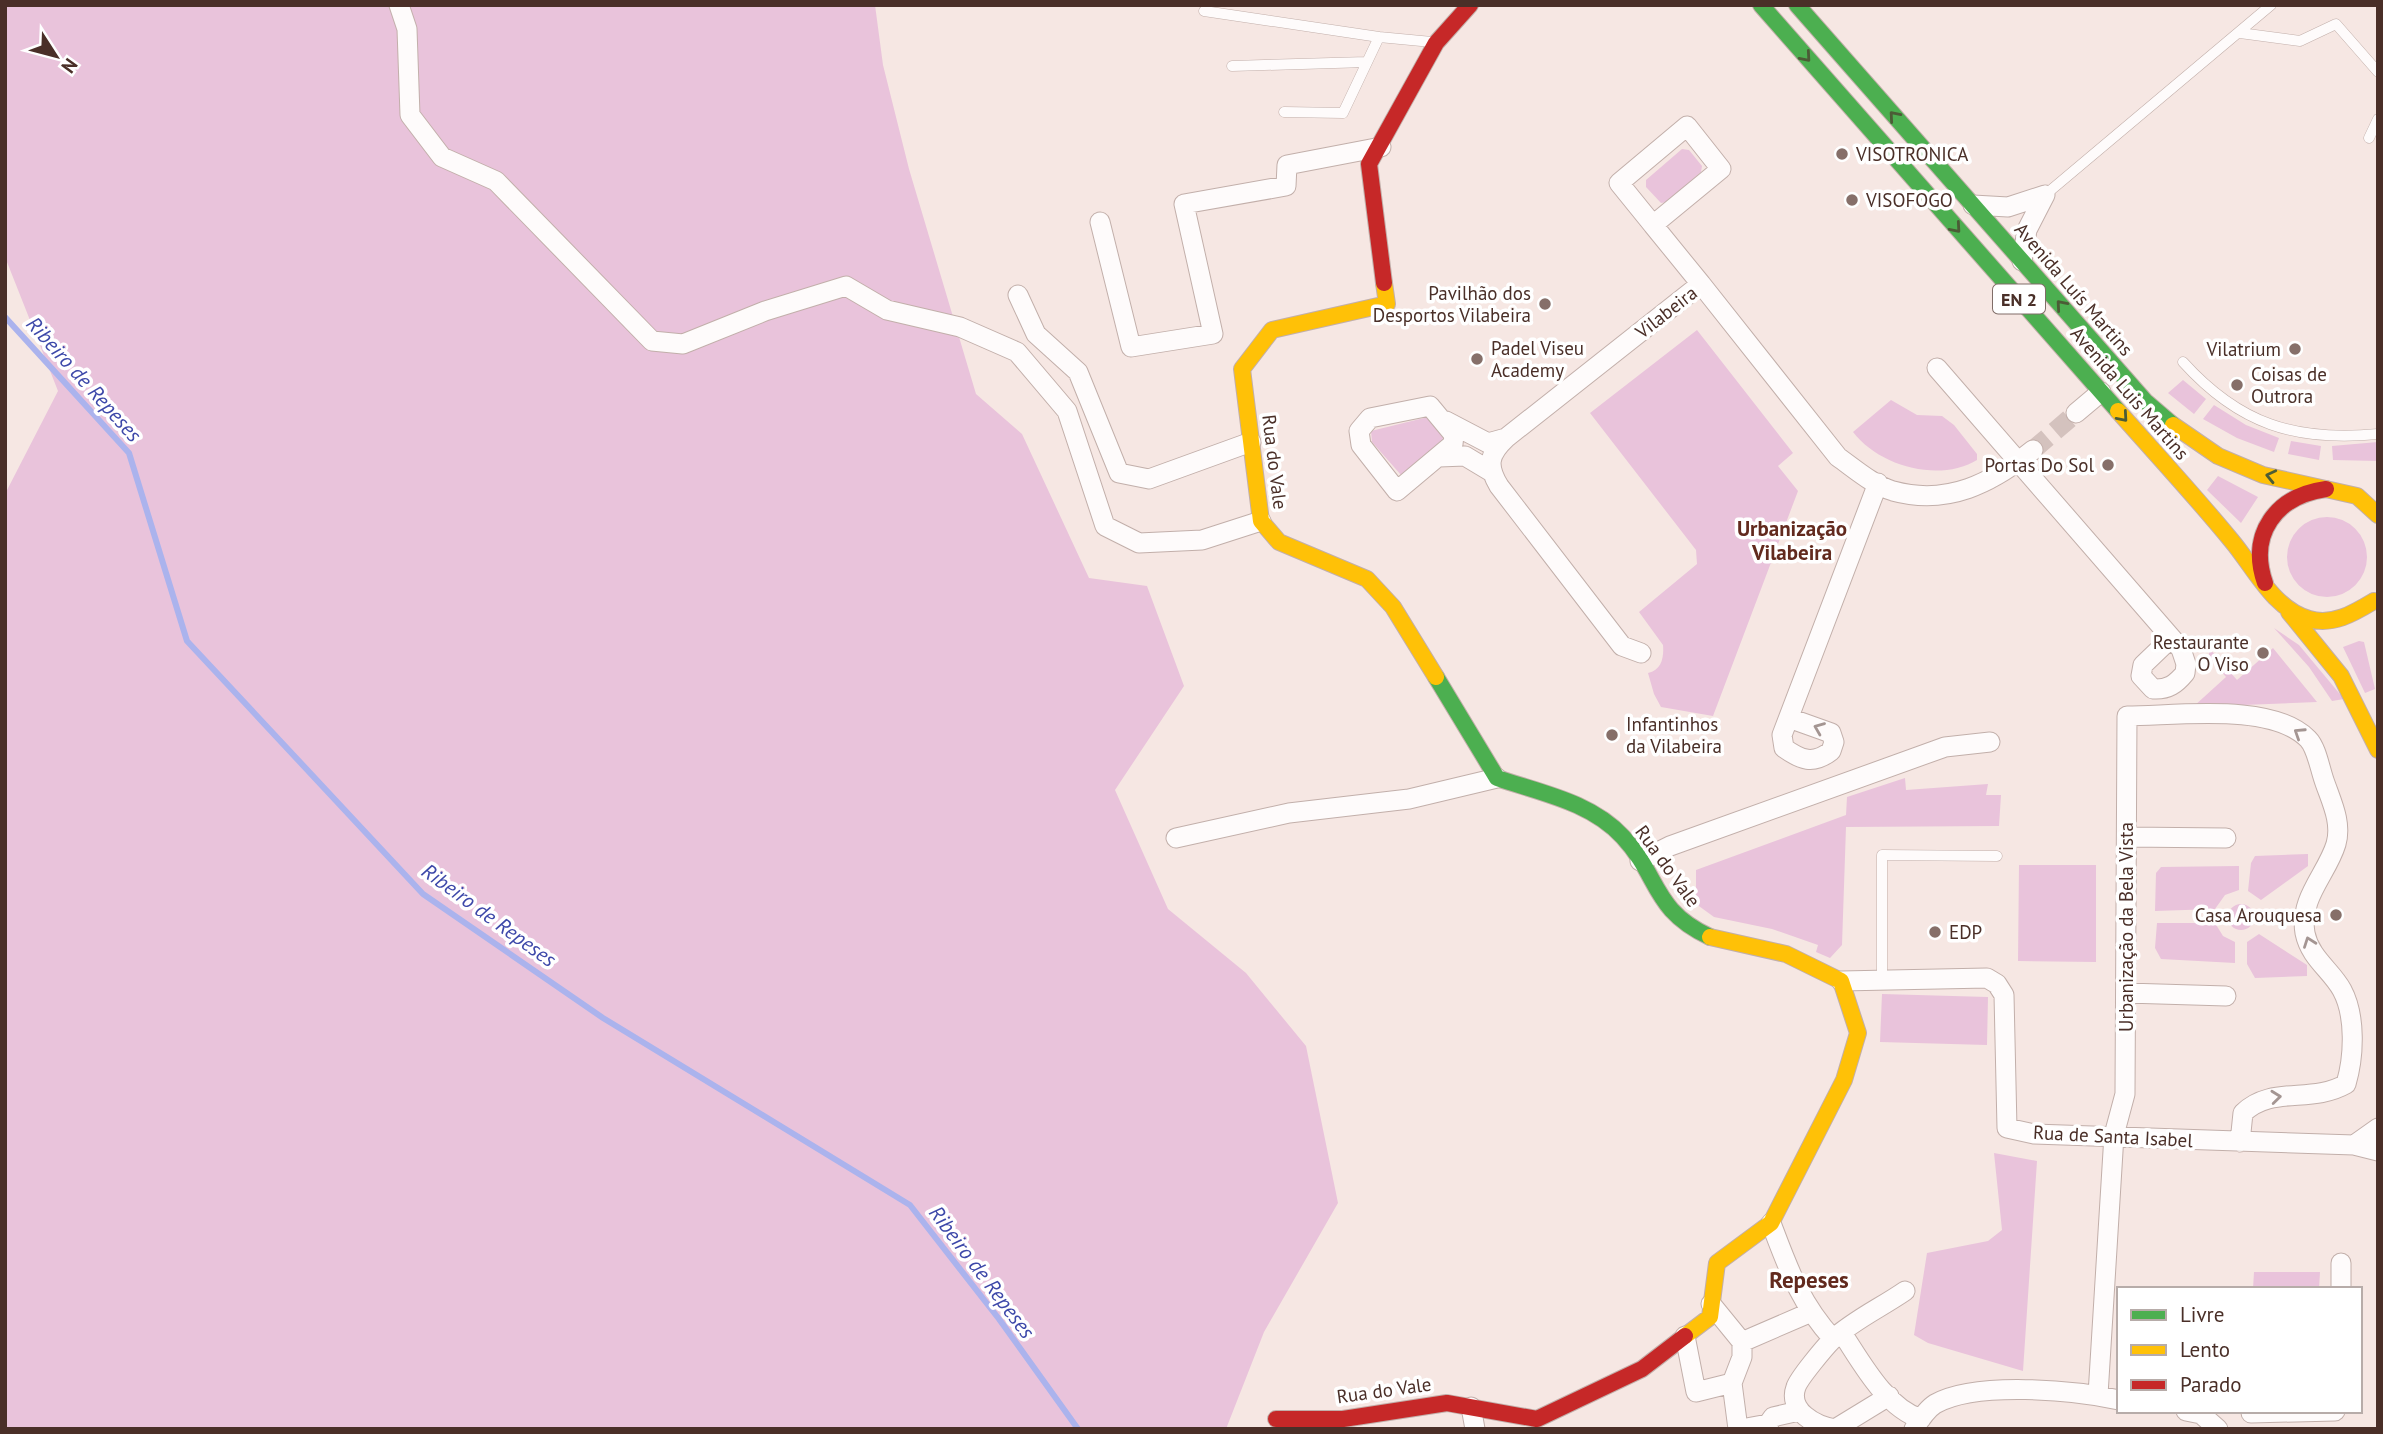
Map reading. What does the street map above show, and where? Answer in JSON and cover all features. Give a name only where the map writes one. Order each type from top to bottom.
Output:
[{"type":"street","points":[[399,5],[407,29],[410,116],[442,157],[496,181],[652,341],[683,344],[765,311],[846,286],[887,310],[960,327],[1017,352],[1068,411],[1105,526],[1139,543],[1202,540],[1261,521]]},
{"type":"street","name":"Rua do Vale","points":[[1276,1419],[1343,1419],[1447,1403],[1537,1419],[1642,1369],[1710,1317],[1717,1264],[1771,1223],[1844,1080],[1858,1033],[1852,1007],[1841,981],[1786,954],[1709,937],[1684,924],[1667,906],[1625,839],[1604,819],[1580,806],[1497,778],[1393,607],[1367,579],[1279,542],[1261,521],[1242,369],[1272,330],[1387,304],[1369,164],[1436,43],[1470,5]]},
{"type":"street","name":"Avenida Luis Martins","points":[[1761,5],[2233,542],[2273,596]]},
{"type":"street","name":"Avenida Luís Martins","points":[[1797,5],[2145,401],[2184,435],[2218,456],[2263,475],[2357,496],[2378,515]]},
{"type":"street","points":[[1653,225],[1721,169],[1687,126],[1619,183],[1653,225],[1701,284]]},
{"type":"street","points":[[1100,222],[1131,347],[1213,334],[1184,204],[1286,186],[1287,165],[1381,146]]},
{"type":"street","points":[[1973,205],[2008,207],[2045,195]]},
{"type":"street","points":[[2022,261],[2028,230],[2045,195]]},
{"type":"street","name":"Vilabeira","points":[[1490,471],[1490,458],[1506,439],[1701,284],[1838,457],[1893,491],[1933,495],[1970,490],[1998,477],[2025,456]]},
{"type":"street","points":[[1018,295],[1036,334],[1078,372],[1119,473],[1149,480],[1251,442]]},
{"type":"street","points":[[1937,368],[2025,456],[2168,634]]},
{"type":"street","points":[[2076,413],[2101,392]]},
{"type":"street","points":[[1430,406],[1454,435],[1453,444],[1439,457],[1397,491],[1358,438],[1363,422],[1370,418],[1430,406]]},
{"type":"street","points":[[1438,416],[1488,443],[1506,439]]},
{"type":"street","points":[[1439,457],[1465,456],[1490,471],[1622,646],[1641,653]]},
{"type":"street","points":[[1789,718],[1878,483]]},
{"type":"street","name":"EN 2","points":[[2338,490],[2315,489],[2293,497],[2275,511],[2263,531],[2258,553],[2262,576],[2273,596],[2341,676],[2378,750]]},
{"type":"street","points":[[2357,496],[2378,491]]},
{"type":"street","name":"EN 2","points":[[2289,612],[2310,621],[2333,622],[2355,615],[2376,603]]},
{"type":"street","name":"Urbanização da Bela Vista","points":[[2098,1395],[2114,1135],[2125,1094],[2127,716],[2264,717],[2293,728],[2309,740],[2338,819],[2337,843],[2314,886],[2307,909],[2305,932],[2321,966],[2342,989],[2350,1012],[2349,1075],[2346,1084],[2330,1093],[2257,1100],[2243,1113],[2240,1142]]},
{"type":"street","points":[[1640,861],[1670,846],[1945,747],[1990,742]]},
{"type":"street","points":[[1176,838],[1289,813],[1409,799],[1497,778]]},
{"type":"street","points":[[2127,837],[2226,838]]},
{"type":"street","name":"Rua de Santa Isabel","points":[[1841,981],[1882,978],[1987,978],[1997,984],[2004,995],[2007,1128],[2034,1134],[2354,1144],[2378,1151]]},
{"type":"street","points":[[2126,993],[2226,996]]},
{"type":"street","points":[[2354,1144],[2378,1128]]},
{"type":"street","points":[[1771,1223],[1790,1275],[1809,1313],[1837,1336],[1877,1385],[1909,1415],[1916,1426],[1935,1404],[1980,1392],[2043,1389],[2117,1400]]},
{"type":"street","points":[[2341,1263],[2341,1287]]},
{"type":"street","points":[[1798,1410],[1796,1387],[1837,1336],[1905,1292]]},
{"type":"street","points":[[1712,1304],[1742,1342],[1742,1357],[1732,1383],[1739,1429],[1774,1423],[1798,1410]]},
{"type":"street","points":[[1742,1342],[1809,1313]]},
{"type":"street","points":[[1685,1336],[1696,1392],[1732,1383]]},
{"type":"street","points":[[1798,1410],[1823,1427],[1835,1429],[1889,1396]]},
{"type":"street","points":[[1471,1407],[1475,1429]]},
{"type":"street","points":[[2196,1413],[2201,1414],[2218,1429]]},
{"type":"lane","points":[[2045,195],[2271,5]]},
{"type":"lane","points":[[1204,11],[1436,43]]},
{"type":"lane","points":[[2240,33],[2300,41],[2336,24],[2378,72]]},
{"type":"lane","points":[[1284,112],[1343,113],[1379,37]]},
{"type":"lane","points":[[1232,66],[1367,62]]},
{"type":"lane","points":[[2369,138],[2378,119]]},
{"type":"lane","points":[[2183,362],[2221,399],[2283,430],[2330,437],[2378,434]]},
{"type":"lane","points":[[1882,978],[1882,855],[1997,856]]},
{"type":"shaded area","points":[[5,5],[875,5],[883,65],[909,169],[976,394],[1022,434],[1089,578],[1147,586],[1184,686],[1115,790],[1168,909],[1246,973],[1306,1046],[1338,1203],[1264,1332],[1226,1429],[5,1429],[5,494],[58,391],[5,257]]},
{"type":"shaded area","points":[[1682,149],[1689,150],[1702,166],[1701,172],[1667,202],[1661,203],[1646,187],[1646,180]]},
{"type":"shaded area","points":[[1697,330],[1793,453],[1778,466],[1798,491],[1713,716],[1661,707],[1648,673],[1656,669],[1661,662],[1663,645],[1639,612],[1697,564],[1696,550],[1590,413]]},
{"type":"shaded area","points":[[2183,380],[2206,399],[2194,414],[2168,393]]},
{"type":"shaded area","points":[[1891,400],[1917,415],[1942,416],[1954,425],[1977,454],[1977,460],[1962,467],[1928,470],[1894,462],[1878,454],[1853,432]]},
{"type":"shaded area","points":[[2214,405],[2246,425],[2279,438],[2274,452],[2237,438],[2203,419]]},
{"type":"shaded area","points":[[1428,417],[1448,440],[1401,475],[1372,442],[1371,431]]},
{"type":"shaded area","points":[[2291,441],[2321,446],[2319,460],[2288,454]]},
{"type":"shaded area","points":[[2378,442],[2378,461],[2333,460],[2332,446]]},
{"type":"shaded area","points":[[2218,476],[2258,497],[2241,523],[2207,490]]},
{"type":"shaded area","points":[[2327,517],[2342,520],[2355,529],[2364,542],[2367,557],[2364,572],[2355,585],[2342,594],[2327,597],[2312,594],[2299,585],[2290,572],[2287,557],[2290,542],[2299,529],[2312,520]]},
{"type":"shaded area","points":[[2274,628],[2299,645],[2344,699],[2332,701],[2309,667]]},
{"type":"shaded area","points":[[2359,641],[2364,642],[2375,689],[2365,693],[2343,647]]},
{"type":"shaded area","points":[[2209,648],[2237,680],[2273,648],[2317,702],[2193,707],[2226,677],[2209,657]]},
{"type":"shaded area","points":[[1905,778],[1906,790],[1988,784],[1986,795],[2001,795],[1999,826],[1846,827],[1842,945],[1830,958],[1816,952],[1818,945],[1772,929],[1714,917],[1692,901],[1696,901],[1696,870],[1846,815],[1847,797]]},
{"type":"shaded area","points":[[2308,854],[2308,866],[2261,900],[2248,891],[2251,863],[2255,856]]},
{"type":"shaded area","points":[[2019,865],[2096,865],[2096,962],[2018,961]]},
{"type":"shaded area","points":[[2239,866],[2239,890],[2225,895],[2215,909],[2155,911],[2156,873],[2161,867]]},
{"type":"shaded area","points":[[2241,904],[2250,908],[2254,917],[2250,926],[2241,930],[2232,926],[2228,917],[2232,908]]},
{"type":"shaded area","points":[[2157,923],[2215,923],[2223,936],[2235,942],[2235,963],[2161,959],[2155,948]]},
{"type":"shaded area","points":[[2259,934],[2307,965],[2307,976],[2255,978],[2247,964],[2247,942]]},
{"type":"shaded area","points":[[1882,994],[1988,997],[1987,1045],[1880,1042]]},
{"type":"shaded area","points":[[1994,1153],[2037,1161],[2023,1371],[1928,1343],[1914,1335],[1927,1253],[1988,1241],[2002,1230]]},
{"type":"shaded area","points":[[2254,1272],[2320,1272],[2319,1287],[2253,1287]]},
{"type":"waterway","name":"Ribeiro de Repeses","points":[[5,317],[129,453],[187,641],[423,894],[603,1018],[910,1205],[999,1319],[1078,1429]]},
{"type":"tunnel","points":[[2033,450],[2076,413]]},
{"type":"traffic: fast","points":[[1761,5],[2118,411]]},
{"type":"traffic: fast","points":[[1797,5],[2145,401],[2173,425]]},
{"type":"traffic: fast","points":[[1436,677],[1497,778],[1565,800],[1610,825],[1635,852],[1677,916],[1710,937]]},
{"type":"traffic: slow","points":[[1384,283],[1387,304],[1272,330],[1242,369],[1261,521],[1279,542],[1367,579],[1393,607],[1436,677]]},
{"type":"traffic: slow","points":[[2118,411],[2204,507],[2265,586],[2285,606],[2309,619],[2326,621],[2351,614],[2374,601]]},
{"type":"traffic: slow","points":[[2173,425],[2218,456],[2263,475],[2357,496],[2378,515]]},
{"type":"traffic: slow","points":[[2289,612],[2341,676],[2378,750]]},
{"type":"traffic: slow","points":[[1685,1336],[1710,1317],[1717,1263],[1771,1223],[1844,1080],[1858,1033],[1841,981],[1786,954],[1710,937]]},
{"type":"traffic: jam","points":[[1384,283],[1369,164],[1436,43],[1470,5]]},
{"type":"traffic: jam","points":[[2265,583],[2260,549],[2270,520],[2293,500],[2326,489]]},
{"type":"traffic: jam","points":[[1276,1419],[1343,1419],[1447,1403],[1537,1419],[1642,1369],[1685,1336]]},
{"type":"place","name":"VISOTRONICA","points":[[1842,154]]},
{"type":"place","name":"VISOFOGO","points":[[1852,200]]},
{"type":"place","name":"Pavilhão dos Desportos Vilabeira","points":[[1545,304]]},
{"type":"place","name":"Vilatrium","points":[[2295,349]]},
{"type":"place","name":"Padel Viseu Academy","points":[[1477,359]]},
{"type":"place","name":"Coisas de Outrora","points":[[2237,385]]},
{"type":"place","name":"Portas Do Sol","points":[[2108,465]]},
{"type":"place","name":"Restaurante O Viso","points":[[2263,653]]},
{"type":"place","name":"Infantinhos da Vilabeira","points":[[1612,735]]},
{"type":"place","name":"Casa Arouquesa","points":[[2336,915]]},
{"type":"place","name":"EDP","points":[[1935,932]]},
{"type":"district","name":"Urbanização Vilabeira","points":[[1792,540]]},
{"type":"district","name":"Repeses","points":[[1809,1279]]}]
